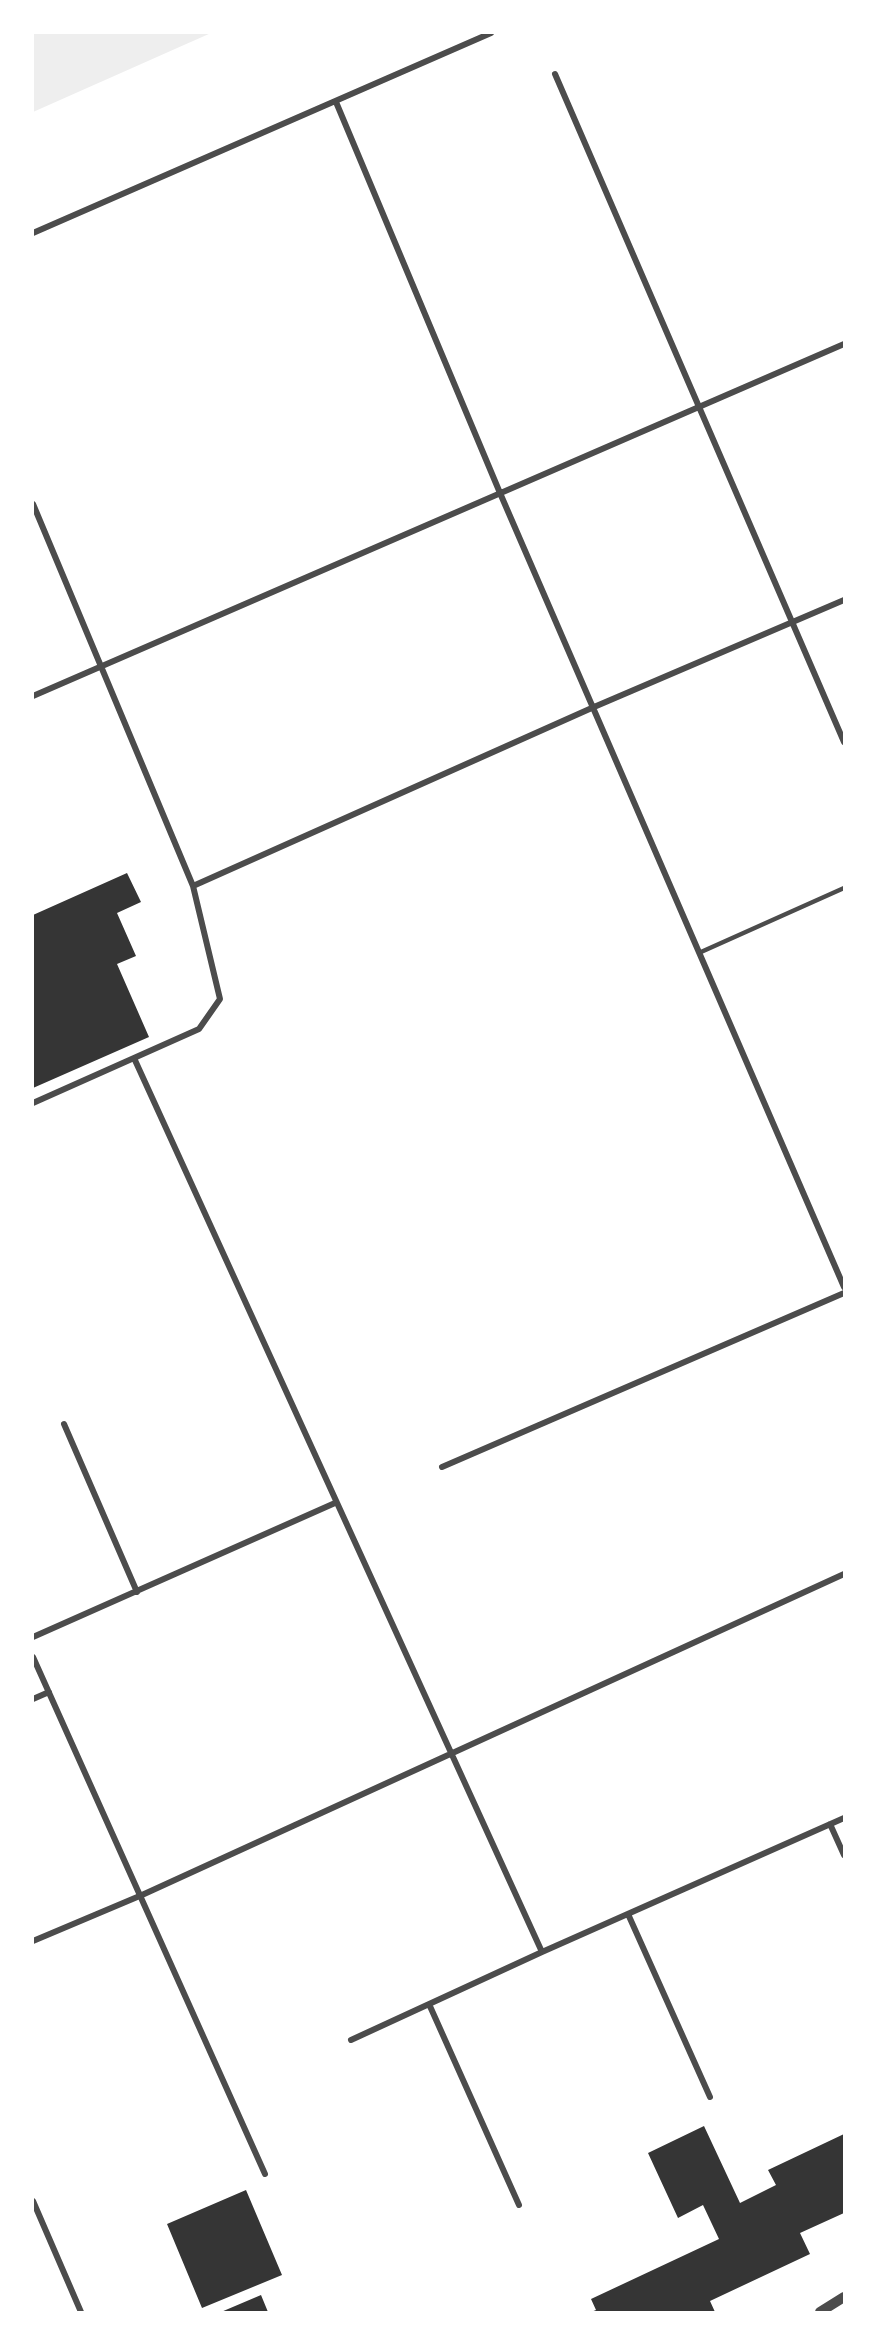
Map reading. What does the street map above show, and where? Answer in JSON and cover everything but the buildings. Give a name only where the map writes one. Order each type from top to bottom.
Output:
[{"type":"street","points":[[33,233],[491,33]]},
{"type":"street","points":[[555,74],[701,406],[791,623],[844,740]]},
{"type":"street","points":[[336,102],[500,494],[701,952],[844,1287]]},
{"type":"street","points":[[33,696],[844,344]]},
{"type":"street","points":[[33,504],[193,886],[220,999],[199,1029],[33,1103]]},
{"type":"street","points":[[193,886],[594,707],[844,600]]},
{"type":"street","points":[[134,1058],[335,1503],[542,1952]]},
{"type":"street","points":[[442,1467],[844,1293]]},
{"type":"street","points":[[64,1424],[137,1592]]},
{"type":"street","points":[[33,1637],[335,1503]]},
{"type":"street","points":[[33,1941],[142,1895],[844,1574]]},
{"type":"street","points":[[33,1657],[142,1895],[265,2174]]},
{"type":"street","points":[[33,1699],[49,1692]]},
{"type":"street","points":[[351,2040],[542,1952],[844,1818]]},
{"type":"street","points":[[830,1824],[844,1855]]},
{"type":"street","points":[[628,1914],[710,2097]]},
{"type":"street","points":[[429,2004],[519,2205]]},
{"type":"street","points":[[33,2201],[81,2312]]},
{"type":"street","points":[[820,2312],[844,2297]]},
{"type":"lane","points":[[701,952],[844,888]]},
{"type":"shaded area","points":[[33,33],[211,33],[33,112]]}]
